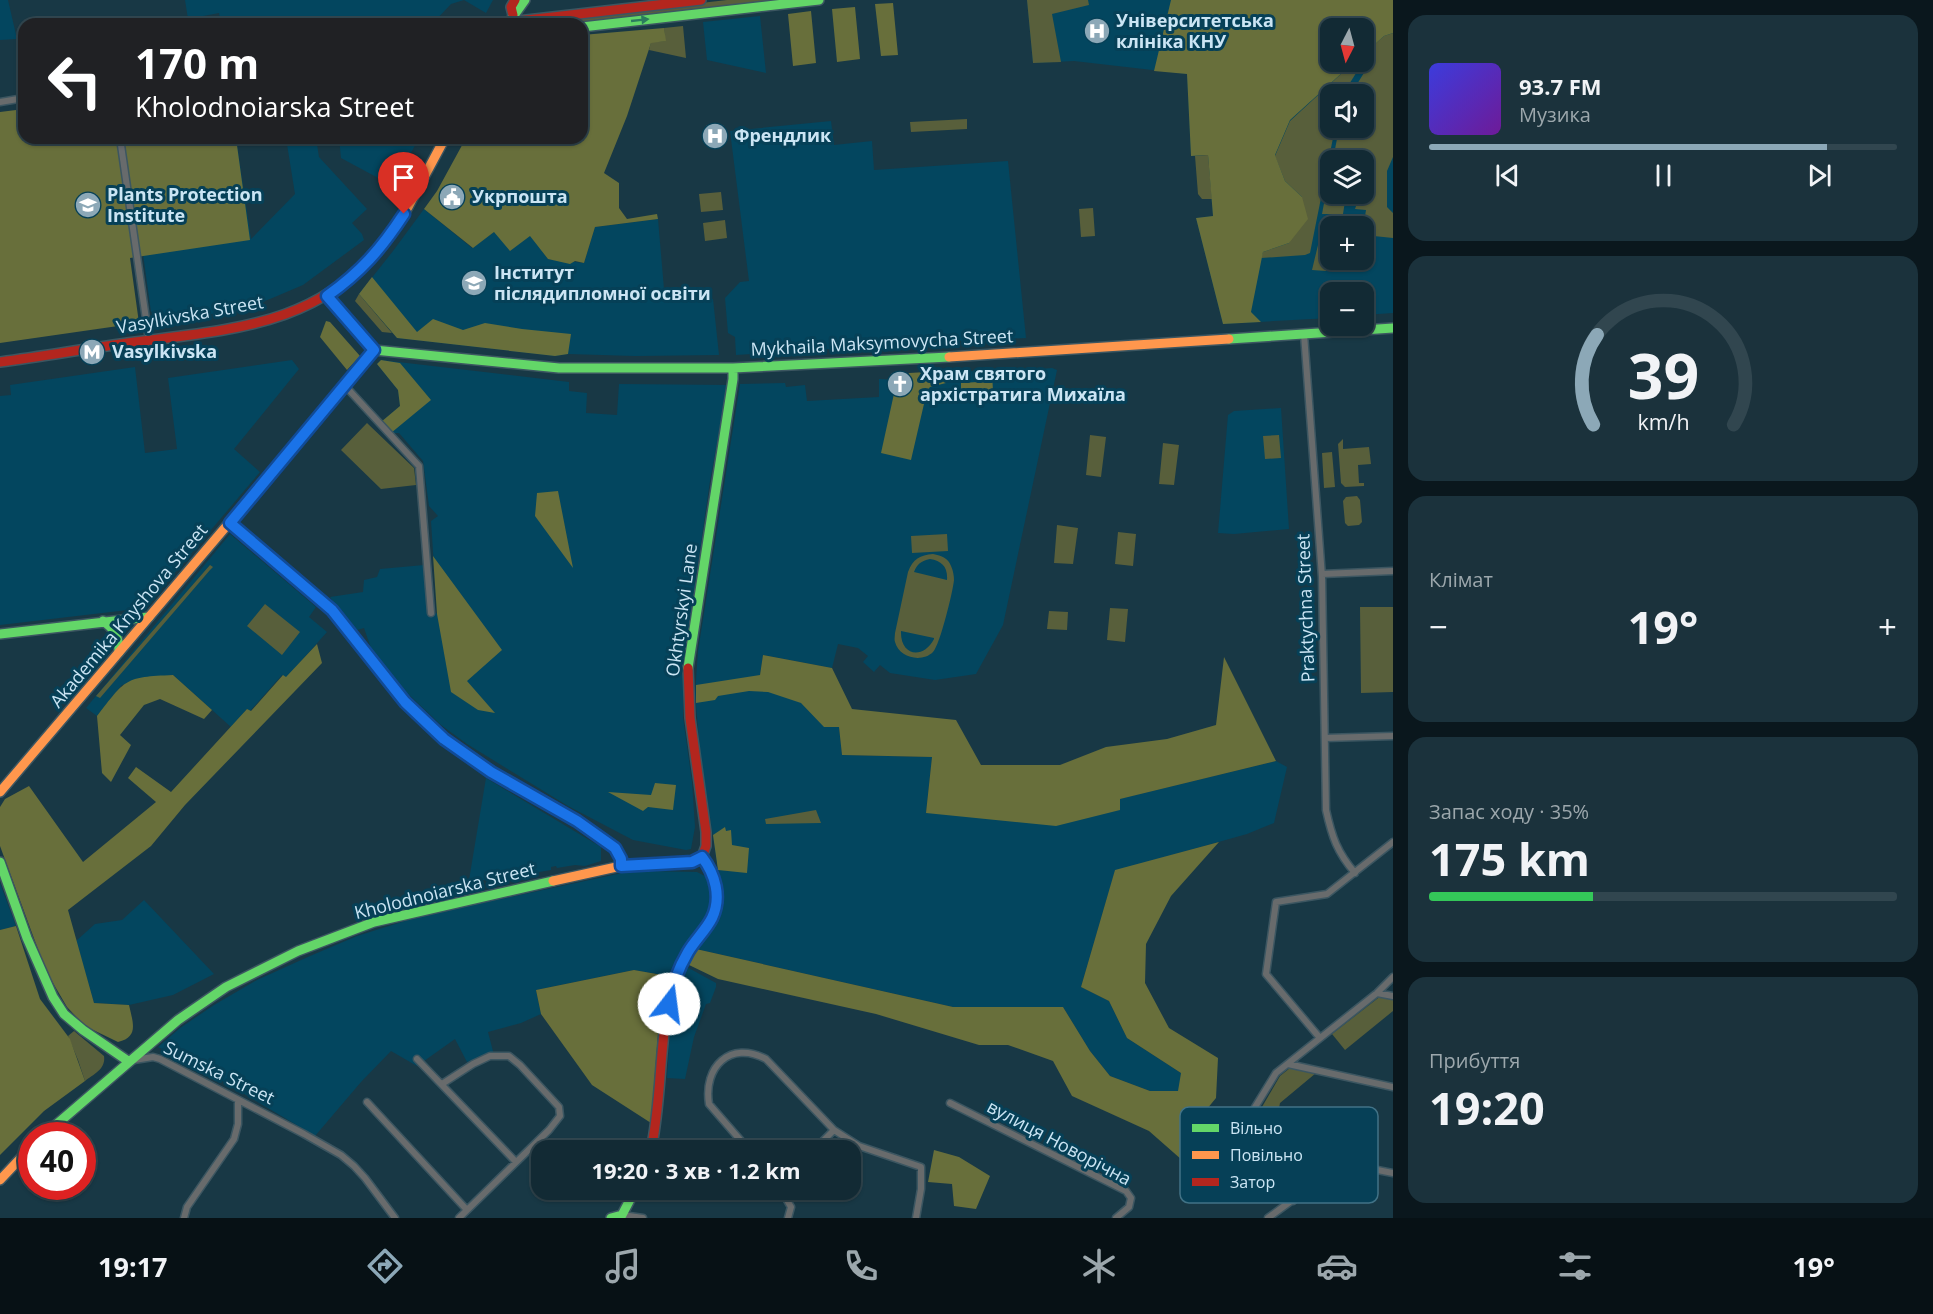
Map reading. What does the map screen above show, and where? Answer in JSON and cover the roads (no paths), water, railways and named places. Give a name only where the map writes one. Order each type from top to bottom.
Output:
[{"type":"main road","points":[[509,18],[515,0]]},
{"type":"main road","points":[[511,18],[525,0]]},
{"type":"main road","points":[[536,18],[701,0]]},
{"type":"main road","points":[[588,26],[819,0]]},
{"type":"main road","name":"Vasylkivska Street","points":[[0,362],[248,326],[327,296],[360,270],[387,241],[442,144]]},
{"type":"main road","points":[[327,296],[374,350]]},
{"type":"main road","name":"Mykhaila Maksymovycha Street","points":[[374,350],[559,368],[733,368],[935,358],[1393,328]]},
{"type":"main road","name":"Akademika Knyshova Street","points":[[0,792],[230,523],[374,350]]},
{"type":"main road","name":"Okhtyrskyi Lane","points":[[702,857],[706,846],[706,832],[690,718],[688,668],[733,368]]},
{"type":"main road","points":[[0,634],[149,617]]},
{"type":"main road","points":[[103,621],[118,633],[119,652]]},
{"type":"main road","points":[[653,1140],[660,1098],[666,1019],[672,990],[678,971],[711,919],[717,897],[712,873],[702,857]]},
{"type":"main road","name":"Kholodnoiarska Street","points":[[59,1122],[178,1020],[226,987],[318,943],[374,922],[621,866],[692,862],[702,857]]},
{"type":"main road","points":[[0,862],[27,939],[53,997],[64,1014],[83,1030],[129,1061]]},
{"type":"main road","points":[[0,1180],[18,1161]]},
{"type":"main road","points":[[611,1218],[622,1215],[630,1200]]},
{"type":"street","points":[[0,102],[18,99]]},
{"type":"street","points":[[121,144],[149,340]]},
{"type":"street","name":"Praktychna Street","points":[[1304,334],[1322,574],[1326,810],[1332,836],[1341,856],[1355,873]]},
{"type":"street","points":[[345,384],[419,466],[431,613]]},
{"type":"street","points":[[230,523],[332,610],[405,702],[444,739],[491,772],[577,821],[615,848],[621,859],[621,866]]},
{"type":"street","points":[[1322,574],[1393,571]]},
{"type":"street","points":[[1324,738],[1393,736]]},
{"type":"street","points":[[1320,1038],[1266,975],[1276,902],[1327,894],[1393,842]]},
{"type":"street","points":[[1255,1107],[1276,1073],[1377,993],[1393,977]]},
{"type":"street","points":[[1377,993],[1393,996]]},
{"type":"street","points":[[740,1140],[709,1104],[709,1080],[715,1067],[724,1058],[740,1053],[759,1055],[766,1059],[834,1130],[860,1146],[921,1167],[921,1189],[916,1218]]},
{"type":"street","points":[[442,1084],[490,1056],[509,1056],[559,1107],[560,1116],[549,1130],[459,1218]]},
{"type":"street","name":"Sumska Street","points":[[129,1061],[153,1057],[160,1059],[340,1155],[360,1172],[394,1218]]},
{"type":"street","points":[[417,1059],[516,1162]]},
{"type":"street","points":[[1288,1064],[1393,1087]]},
{"type":"street","points":[[184,1218],[187,1207],[234,1139],[238,1124],[238,1100]]},
{"type":"street","points":[[367,1102],[467,1210]]},
{"type":"street","name":"вулиця Новорічна","points":[[950,1104],[1126,1191],[1131,1198],[1129,1207],[1116,1218]]},
{"type":"street","points":[[824,1140],[834,1130]]},
{"type":"street","points":[[1378,1170],[1393,1173]]},
{"type":"street","points":[[787,1200],[791,1207],[788,1218]]},
{"type":"street","points":[[1268,1218],[1290,1203]]},
{"type":"street","points":[[622,1215],[643,1218]]},
{"type":"place","name":"Університетська клініка КНУ","points":[[1097,31]]},
{"type":"place","name":"Френдлик","points":[[715,136]]},
{"type":"place","name":"Укрпошта","points":[[452,197]]},
{"type":"place","name":"Plants Protection Institute","points":[[88,205]]},
{"type":"place","name":"Інститут післядипломної освіти","points":[[474,283]]},
{"type":"place","name":"Vasylkivska","points":[[92,352]]},
{"type":"place","name":"Храм святого архістратига Михаїла","points":[[900,384]]}]
